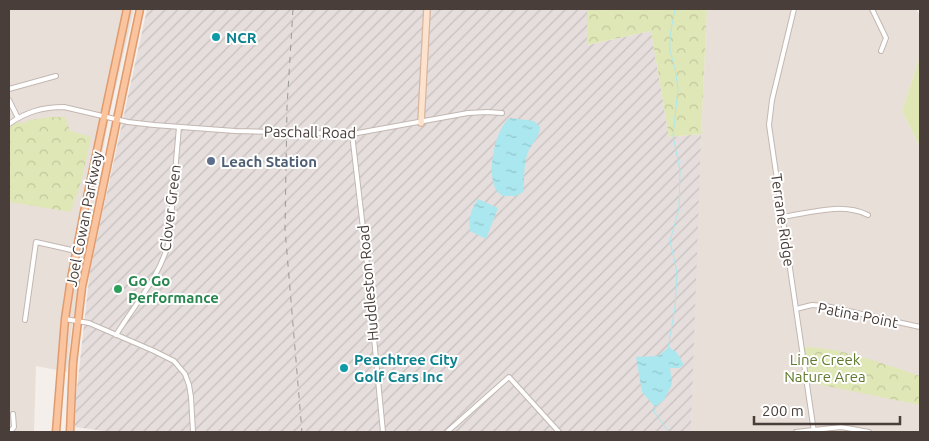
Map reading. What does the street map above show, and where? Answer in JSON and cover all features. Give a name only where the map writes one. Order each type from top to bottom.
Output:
[{"type":"main road","name":"Joel Cowan Parkway","points":[[56,432],[65,319],[76,251],[127,9]]},
{"type":"main road","name":"Joel Cowan Parkway","points":[[70,432],[73,363],[82,287],[140,9]]},
{"type":"street","points":[[421,123],[428,9]]},
{"type":"street","name":"Terrane Ridge","points":[[794,9],[769,118],[813,431]]},
{"type":"street","points":[[872,9],[886,38],[881,51]]},
{"type":"street","points":[[9,89],[56,76]]},
{"type":"street","points":[[9,100],[18,118]]},
{"type":"street","name":"Paschall Road","points":[[9,124],[28,112],[64,107],[128,122],[179,127],[352,134],[468,113],[502,113]]},
{"type":"street","name":"Clover Green","points":[[116,335],[158,271],[166,252],[169,241],[179,127]]},
{"type":"street","name":"Huddleston Road","points":[[352,134],[366,254],[383,432]]},
{"type":"street","points":[[782,217],[842,208],[853,209],[868,215]]},
{"type":"street","points":[[25,320],[36,242],[76,251]]},
{"type":"street","name":"Patina Point","points":[[796,310],[812,305],[826,306],[920,328]]},
{"type":"street","points":[[65,319],[86,322],[169,357],[185,374],[192,397],[193,432]]},
{"type":"street","points":[[447,432],[509,377],[559,432]]},
{"type":"street","points":[[10,432],[14,427],[13,414]]},
{"type":"street","points":[[796,432],[842,427],[869,432]]},
{"type":"shaded area","points":[[9,9],[134,9],[109,116],[72,327],[67,372],[36,366],[34,432],[9,432]]},
{"type":"shaded area","points":[[147,9],[587,9],[588,45],[651,31],[669,137],[701,134],[691,432],[112,432],[75,427],[76,398],[90,270]]},
{"type":"shaded area","points":[[707,9],[916,9],[920,16],[920,56],[902,111],[920,147],[920,432],[691,432],[697,214]]},
{"type":"green space","points":[[587,9],[707,9],[701,134],[669,137],[651,31],[587,45]]},
{"type":"green space","points":[[920,56],[920,147],[902,111]]},
{"type":"green space","points":[[65,117],[70,131],[91,137],[82,179],[71,212],[9,202],[9,128],[18,122],[21,124],[30,120]]},
{"type":"green space","name":"Line Creek Nature Area","points":[[802,347],[847,353],[920,376],[920,405],[807,382]]},
{"type":"water","points":[[510,118],[534,121],[540,127],[538,135],[526,157],[523,192],[516,196],[503,196],[495,188],[492,161],[500,131]]},
{"type":"water","points":[[478,199],[498,208],[486,239],[470,231],[469,222],[471,214]]},
{"type":"water","points":[[669,347],[677,353],[684,365],[679,368],[670,368],[672,384],[664,400],[655,407],[642,392],[636,357],[658,356]]},
{"type":"waterway","points":[[668,348],[675,308],[677,272],[670,241],[679,209],[680,170],[673,136],[678,89],[670,51],[670,36],[675,9]]},
{"type":"waterway","points":[[656,406],[654,412],[669,432]]},
{"type":"railway","points":[[293,9],[287,107],[285,229],[302,432]]},
{"type":"place","name":"NCR","points":[[216,37]]},
{"type":"place","name":"Leach Station","points":[[211,161]]},
{"type":"place","name":"Go Go Performance","points":[[118,289]]},
{"type":"place","name":"Peachtree City Golf Cars Inc","points":[[344,368]]}]
